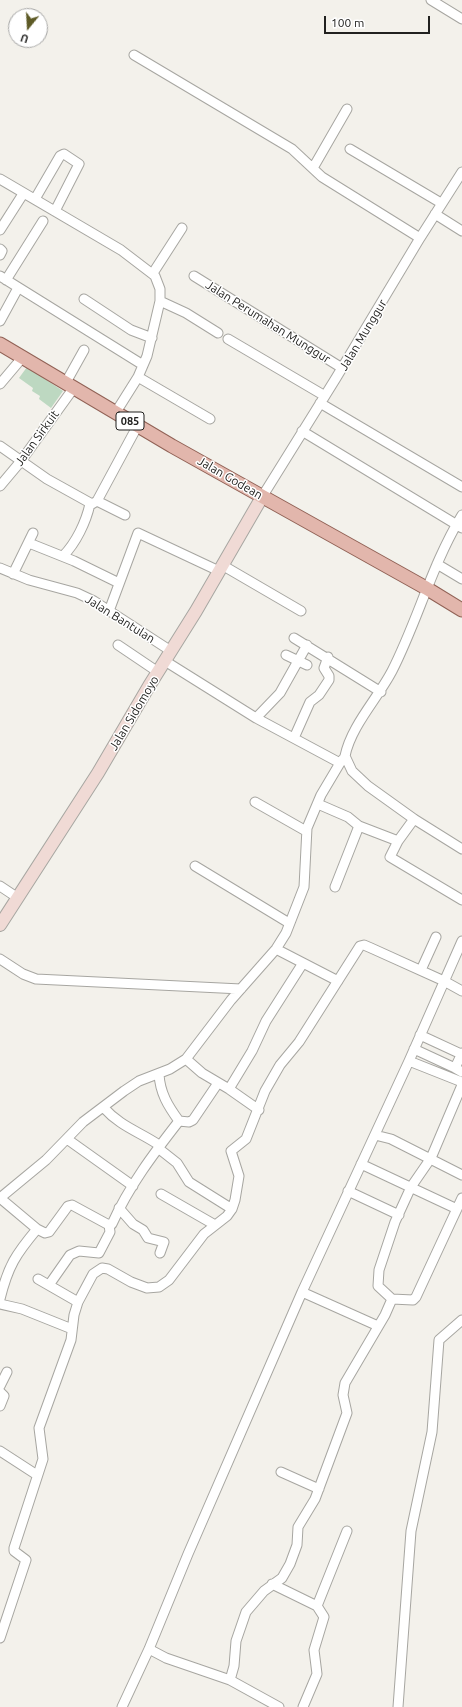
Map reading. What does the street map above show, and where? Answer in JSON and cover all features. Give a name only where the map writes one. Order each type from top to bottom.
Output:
[{"type":"main road","name":"Jalan Godean","points":[[0,344],[69,386],[262,497],[426,588],[462,610]]},
{"type":"main road","name":"Jalan Sidomoyo","points":[[0,925],[98,773],[262,497]]},
{"type":"street","points":[[431,0],[462,19]]},
{"type":"street","points":[[134,55],[292,148],[330,182],[420,238]]},
{"type":"street","points":[[313,168],[347,109]]},
{"type":"street","points":[[350,149],[441,203]]},
{"type":"street","points":[[35,200],[60,156],[64,154],[79,164],[55,211]]},
{"type":"street","name":"Jalan Munggur","points":[[262,497],[342,368],[441,203],[462,172]]},
{"type":"street","points":[[0,179],[121,250],[153,273],[160,289],[160,301],[152,338],[138,377],[116,412]]},
{"type":"street","points":[[0,230],[24,194]]},
{"type":"street","points":[[435,214],[462,231]]},
{"type":"street","points":[[43,221],[3,278],[143,365]]},
{"type":"street","points":[[153,273],[182,228]]},
{"type":"street","points":[[0,248],[2,251],[0,255]]},
{"type":"street","name":"Jalan Perumahan Munggur","points":[[194,276],[342,368]]},
{"type":"street","points":[[0,321],[18,288]]},
{"type":"street","points":[[84,299],[131,330],[152,338]]},
{"type":"street","points":[[160,301],[186,313],[218,333]]},
{"type":"street","points":[[228,339],[462,487]]},
{"type":"street","name":"Jalan Sirkuit","points":[[0,486],[21,461],[69,386],[84,350]]},
{"type":"street","points":[[0,384],[22,358]]},
{"type":"street","points":[[138,377],[210,419]]},
{"type":"street","points":[[63,556],[78,534],[93,503],[138,425]]},
{"type":"street","points":[[302,431],[459,526]]},
{"type":"street","points":[[0,446],[21,461],[93,503],[125,515]]},
{"type":"street","points":[[109,1225],[72,1205],[68,1206],[49,1232],[45,1233],[0,1198],[46,1160],[83,1122],[103,1107],[138,1081],[159,1074],[186,1059],[241,989],[276,949],[286,933],[304,887],[306,831],[329,780],[342,759],[350,741],[381,692],[405,642],[426,588],[437,564],[459,526],[462,515]]},
{"type":"street","points":[[13,574],[33,533]]},
{"type":"street","points":[[110,611],[138,533],[221,568],[301,611]]},
{"type":"street","points":[[29,543],[63,556],[120,583]]},
{"type":"street","points":[[437,564],[462,579]]},
{"type":"street","name":"Jalan Bantulan","points":[[0,568],[13,574],[77,593],[94,601],[110,611],[168,656],[256,718],[294,738],[342,759]]},
{"type":"street","points":[[294,638],[328,657],[381,692]]},
{"type":"street","points":[[118,644],[158,672]]},
{"type":"street","points":[[256,718],[280,693],[307,644]]},
{"type":"street","points":[[286,655],[307,665]]},
{"type":"street","points":[[294,738],[310,702],[319,695],[329,680],[329,676],[324,668],[328,657]]},
{"type":"street","points":[[342,759],[368,786],[414,819],[462,849]]},
{"type":"street","points":[[254,802],[306,831]]},
{"type":"street","points":[[318,804],[348,817],[359,826],[398,841]]},
{"type":"street","points":[[414,819],[390,855],[392,859],[462,900]]},
{"type":"street","points":[[335,887],[359,826]]},
{"type":"street","points":[[195,866],[289,923]]},
{"type":"street","points":[[0,886],[18,898]]},
{"type":"street","points":[[421,970],[436,937]]},
{"type":"street","points":[[122,1707],[149,1649],[188,1554],[302,1292],[409,1061],[462,941]]},
{"type":"street","points":[[0,1638],[24,1566],[25,1558],[14,1551],[14,1548],[43,1458],[39,1428],[71,1340],[78,1302],[93,1274],[102,1268],[108,1269],[131,1282],[147,1288],[159,1287],[169,1280],[204,1234],[227,1216],[232,1209],[235,1200],[239,1176],[231,1151],[246,1139],[259,1110],[265,1091],[280,1065],[299,1042],[360,946],[364,945],[421,970],[462,991]]},
{"type":"street","points":[[276,949],[338,981]]},
{"type":"street","points":[[0,958],[23,974],[36,979],[241,989]]},
{"type":"street","points":[[179,1121],[189,1122],[193,1120],[252,1051],[270,1015],[303,963]]},
{"type":"street","points":[[414,1049],[459,1070],[462,1053],[420,1035]]},
{"type":"street","points":[[186,1059],[259,1110]]},
{"type":"street","points":[[409,1061],[462,1084],[431,1158],[411,1187],[399,1214],[379,1270],[377,1279],[378,1286],[381,1291],[392,1299],[413,1300],[416,1297],[462,1198]]},
{"type":"street","points":[[159,1074],[164,1097],[179,1121]]},
{"type":"street","points":[[103,1107],[128,1128],[144,1135],[159,1146],[177,1163],[189,1182],[232,1209]]},
{"type":"street","points":[[49,1285],[70,1256],[79,1251],[100,1254],[110,1232],[109,1225],[119,1208],[159,1146],[179,1121]]},
{"type":"street","points":[[375,1135],[391,1139],[462,1175]]},
{"type":"street","points":[[67,1139],[133,1186]]},
{"type":"street","points":[[361,1164],[457,1209]]},
{"type":"street","points":[[348,1191],[399,1214]]},
{"type":"street","points":[[161,1194],[215,1225]]},
{"type":"street","points":[[119,1208],[133,1224],[143,1230],[148,1238],[164,1242],[160,1253]]},
{"type":"street","points":[[0,1299],[10,1265],[37,1228]]},
{"type":"street","points":[[38,1279],[78,1302]]},
{"type":"street","points":[[302,1292],[378,1326]]},
{"type":"street","points":[[230,1680],[234,1666],[236,1641],[246,1612],[272,1584],[282,1578],[290,1564],[297,1545],[298,1527],[319,1489],[347,1413],[343,1396],[345,1383],[392,1299]]},
{"type":"street","points":[[0,1304],[22,1309],[72,1329]]},
{"type":"street","points":[[398,1707],[411,1531],[432,1432],[439,1340],[462,1320]]},
{"type":"street","points":[[0,1386],[7,1372]]},
{"type":"street","points":[[0,1392],[4,1396],[0,1406]]},
{"type":"street","points":[[0,1451],[37,1475]]},
{"type":"street","points":[[281,1472],[319,1489]]},
{"type":"street","points":[[317,1606],[347,1531]]},
{"type":"street","points":[[272,1584],[317,1606],[324,1617],[314,1650],[318,1672],[303,1707]]},
{"type":"street","points":[[149,1649],[166,1658],[230,1680],[279,1707]]},
{"type":"green space","points":[[27,367],[63,391],[51,408],[39,399],[40,396],[32,391],[33,388],[19,378]]}]
